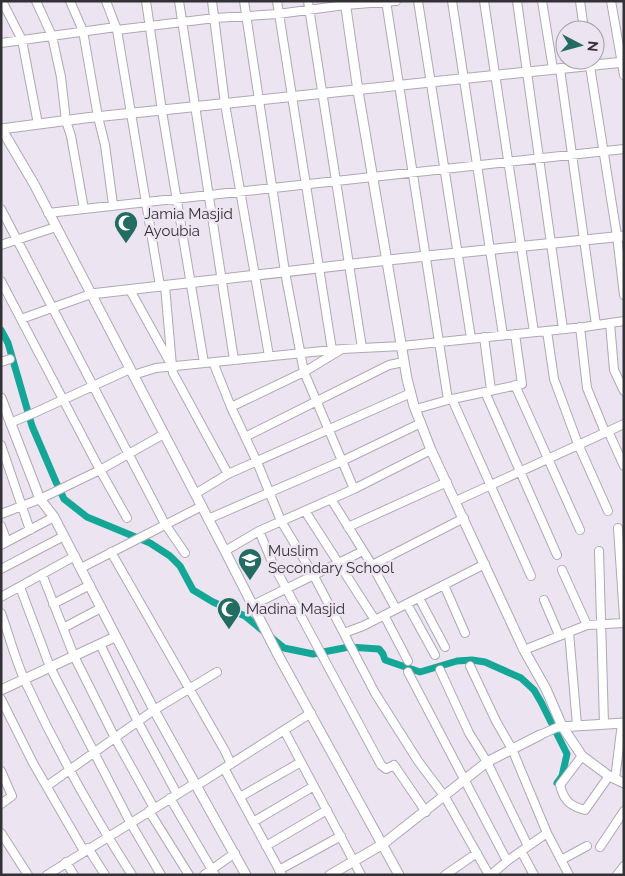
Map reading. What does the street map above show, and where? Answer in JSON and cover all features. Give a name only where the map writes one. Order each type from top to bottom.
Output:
[{"type":"street","points":[[2,1],[22,40],[38,124]]},
{"type":"street","points":[[36,1],[52,36],[61,77],[66,121],[71,136],[84,209]]},
{"type":"street","points":[[70,1],[83,32],[98,117],[105,145],[113,205]]},
{"type":"street","points":[[106,1],[116,28],[162,286],[173,373],[228,474]]},
{"type":"street","points":[[146,1],[162,111],[204,363]]},
{"type":"street","points":[[179,1],[234,360]]},
{"type":"street","points":[[212,1],[225,104],[269,356]]},
{"type":"street","points":[[244,1],[272,188],[304,372],[354,489]]},
{"type":"street","points":[[277,1],[332,350]]},
{"type":"street","points":[[1,43],[182,21],[278,14],[309,5],[396,1]]},
{"type":"street","points":[[418,1],[471,338]]},
{"type":"street","points":[[452,1],[503,335]]},
{"type":"street","points":[[484,1],[534,332]]},
{"type":"street","points":[[517,1],[562,329]]},
{"type":"street","points":[[542,1],[555,60]]},
{"type":"street","points":[[580,1],[583,20]]},
{"type":"street","points":[[612,1],[624,75]]},
{"type":"street","points":[[386,2],[438,342],[450,400],[531,576]]},
{"type":"street","points":[[345,3],[404,362],[416,410],[431,450],[524,650],[546,689],[560,727],[582,756],[616,779]]},
{"type":"street","points":[[309,5],[362,348]]},
{"type":"street","points":[[605,63],[623,63]]},
{"type":"street","points":[[399,875],[384,844],[277,653],[56,227],[2,129],[98,117],[555,69]]},
{"type":"street","points":[[557,70],[572,154],[596,325]]},
{"type":"street","points":[[590,70],[603,151],[620,236],[624,295]]},
{"type":"street","points":[[48,213],[624,149]]},
{"type":"street","points":[[1,209],[165,524],[186,553]]},
{"type":"street","points":[[1,245],[56,227]]},
{"type":"street","points":[[21,319],[91,294],[350,264],[620,236]]},
{"type":"street","points":[[1,281],[127,518]]},
{"type":"street","points":[[130,290],[172,366]]},
{"type":"street","points":[[10,423],[93,386],[131,372],[269,356],[342,349],[402,346],[624,321]]},
{"type":"street","points":[[610,323],[614,370],[624,391]]},
{"type":"street","points":[[580,327],[587,388],[624,466]]},
{"type":"street","points":[[547,331],[554,380],[578,444],[608,511]]},
{"type":"street","points":[[416,410],[450,400],[522,384],[515,334]]},
{"type":"street","points":[[484,337],[488,391],[520,471],[557,555]]},
{"type":"street","points":[[231,407],[304,372],[342,349]]},
{"type":"street","points":[[1,362],[10,359]]},
{"type":"street","points":[[213,362],[281,522],[314,576],[375,693],[418,761],[444,797],[490,875],[547,833]]},
{"type":"street","points":[[245,437],[389,365],[404,362]]},
{"type":"street","points":[[515,385],[580,530]]},
{"type":"street","points":[[195,494],[228,474],[411,393]]},
{"type":"street","points":[[1,398],[40,499],[54,517],[154,710],[246,875]]},
{"type":"street","points":[[208,519],[342,461],[421,423]]},
{"type":"street","points":[[456,501],[624,424]]},
{"type":"street","points":[[1,514],[40,499],[100,470],[164,434]]},
{"type":"street","points":[[1,445],[30,530]]},
{"type":"street","points":[[225,551],[259,531],[354,489],[431,450]]},
{"type":"street","points":[[348,528],[447,482]]},
{"type":"street","points":[[331,499],[372,565],[396,609]]},
{"type":"street","points":[[81,568],[202,506]]},
{"type":"street","points":[[305,511],[375,620]]},
{"type":"street","points":[[1,526],[4,543],[54,517]]},
{"type":"street","points":[[372,565],[464,518]]},
{"type":"street","points":[[618,528],[624,618]]},
{"type":"street","points":[[259,531],[273,564],[380,765],[386,769],[394,765],[426,812]]},
{"type":"street","points":[[1,569],[64,536]]},
{"type":"street","points":[[253,605],[363,551]]},
{"type":"street","points":[[599,551],[604,724]]},
{"type":"street","points":[[111,552],[231,764]]},
{"type":"street","points":[[1,597],[75,556]]},
{"type":"street","points":[[346,637],[384,615],[485,564]]},
{"type":"street","points":[[562,570],[587,625]]},
{"type":"street","points":[[42,574],[74,656],[188,875]]},
{"type":"street","points":[[53,604],[90,585]]},
{"type":"street","points":[[444,585],[465,633]]},
{"type":"street","points":[[20,587],[50,667],[93,753],[161,875]]},
{"type":"street","points":[[419,598],[445,647]]},
{"type":"street","points":[[544,600],[559,635]]},
{"type":"street","points":[[407,604],[436,655]]},
{"type":"street","points":[[63,628],[101,608]]},
{"type":"street","points":[[1,612],[24,679],[70,770],[107,836],[132,875]]},
{"type":"street","points":[[384,615],[408,661]]},
{"type":"street","points":[[524,650],[587,625],[624,623]]},
{"type":"street","points":[[569,632],[577,725]]},
{"type":"street","points":[[1,690],[115,637]]},
{"type":"street","points":[[100,644],[138,722],[177,794]]},
{"type":"street","points":[[470,666],[496,721],[512,749],[547,833],[569,875]]},
{"type":"street","points":[[440,670],[469,733],[487,762],[528,846]]},
{"type":"street","points":[[47,786],[154,710],[217,672]]},
{"type":"street","points":[[408,672],[507,862]]},
{"type":"street","points":[[1,700],[47,786],[86,849],[105,875]]},
{"type":"street","points":[[47,875],[107,836],[231,764],[311,713]]},
{"type":"street","points":[[330,875],[384,844],[487,762],[512,749],[560,727],[623,723],[616,779],[585,810],[572,807],[562,795],[560,785],[582,756]]},
{"type":"street","points":[[284,730],[361,875]]},
{"type":"street","points":[[240,797],[301,762]]},
{"type":"street","points":[[224,768],[281,873],[341,836]]},
{"type":"street","points":[[1,771],[12,796],[1,804]]},
{"type":"street","points":[[253,822],[314,786]]},
{"type":"street","points":[[170,798],[213,872]]},
{"type":"street","points":[[266,846],[327,810]]},
{"type":"street","points":[[600,847],[624,811]]},
{"type":"street","points":[[1,833],[28,875]]},
{"type":"street","points":[[561,860],[588,846]]},
{"type":"street","points":[[521,851],[534,875]]},
{"type":"street","points":[[204,875],[213,872],[235,853]]},
{"type":"street","points":[[445,875],[477,853]]},
{"type":"street","points":[[66,862],[74,875]]},
{"type":"street","points":[[617,875],[624,866]]},
{"type":"waterway","points":[[1,330],[8,343],[32,426],[64,499],[87,517],[150,543],[170,556],[180,566],[193,590],[213,602],[245,616],[284,648],[313,654],[349,647],[379,649],[385,660],[420,672],[457,661],[472,660],[485,662],[521,678],[534,690],[567,754],[562,776],[557,783]]},
{"type":"place","name":"Jamia Masjid Ayoubia","points":[[126,244]]},
{"type":"place","name":"Muslim Secondary School","points":[[250,581]]},
{"type":"place","name":"Madina Masjid","points":[[229,630]]}]
